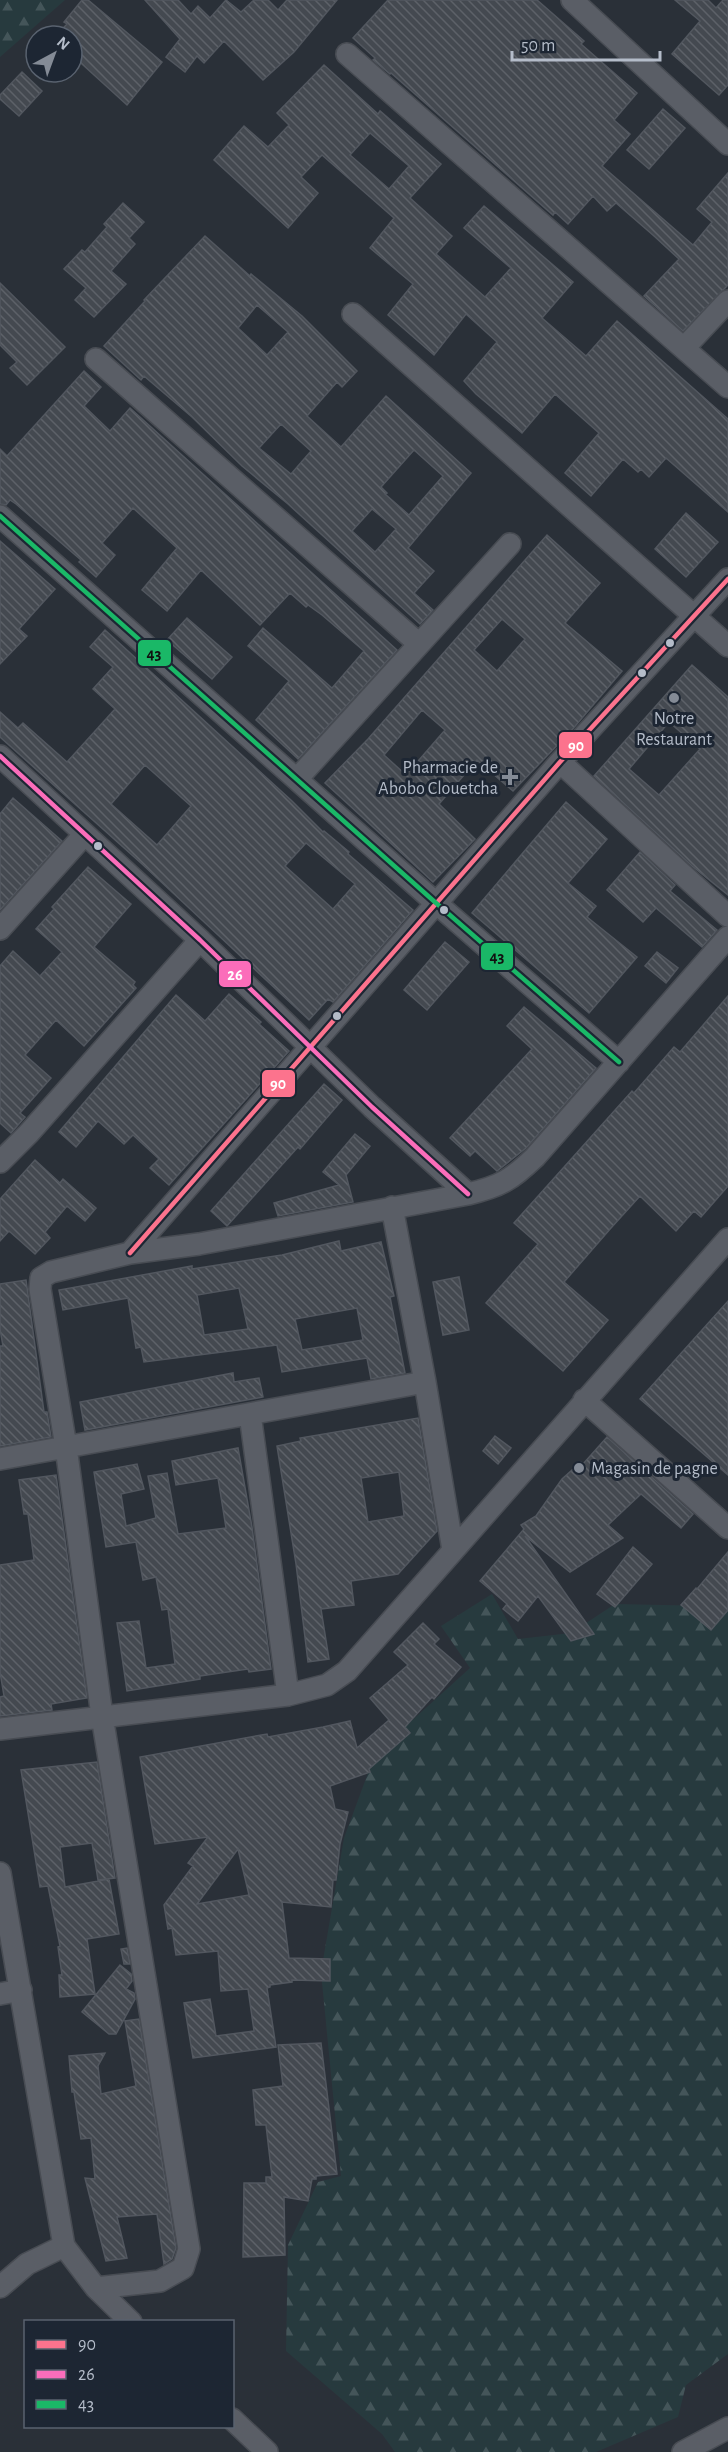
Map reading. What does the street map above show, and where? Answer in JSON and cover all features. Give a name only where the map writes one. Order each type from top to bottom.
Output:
[{"type":"street","points":[[572,0],[728,144]]},
{"type":"street","points":[[347,54],[728,387]]},
{"type":"street","points":[[684,348],[728,301]]},
{"type":"street","points":[[353,314],[728,646]]},
{"type":"street","points":[[96,359],[419,644]]},
{"type":"street","points":[[0,516],[436,903],[619,1062]]},
{"type":"street","points":[[297,779],[510,544]]},
{"type":"street","points":[[130,1253],[560,762],[728,579]]},
{"type":"street","points":[[0,756],[200,940],[372,1107],[468,1194]]},
{"type":"street","points":[[560,762],[728,916]]},
{"type":"street","points":[[0,929],[84,835]]},
{"type":"street","points":[[96,2288],[160,2281],[183,2268],[189,2249],[102,1716],[66,1447],[40,1289],[41,1278],[51,1272],[130,1253],[221,1240],[468,1194],[492,1188],[512,1179],[619,1062],[728,937]]},
{"type":"street","points":[[0,1162],[200,940]]},
{"type":"street","points":[[392,1207],[425,1382],[453,1551]]},
{"type":"street","points":[[0,1729],[288,1695],[327,1685],[347,1671],[584,1400],[725,1248]]},
{"type":"street","points":[[0,1459],[425,1382]]},
{"type":"street","points":[[584,1400],[728,1528]]},
{"type":"street","points":[[250,1414],[288,1695]]},
{"type":"street","points":[[0,1873],[64,2246],[96,2288],[128,2320]]},
{"type":"street","points":[[0,1994],[21,1990]]},
{"type":"street","points":[[0,2287],[27,2264],[64,2246]]},
{"type":"street","points":[[234,2421],[267,2452]]},
{"type":"street","points":[[683,2452],[728,2428]]},
{"type":"green space","points":[[0,0],[65,0],[38,24],[24,24],[24,36],[0,57]]},
{"type":"green space","points":[[492,1594],[518,1639],[571,1633],[615,1604],[711,1606],[728,1609],[728,2354],[686,2385],[678,2417],[596,2452],[395,2452],[382,2434],[286,2351],[288,2245],[318,2182],[341,2176],[321,1972],[344,1838],[375,1754],[470,1668],[441,1626]]},
{"type":"building","points":[[82,0],[88,0],[162,62],[127,105],[84,66],[84,24],[64,22]]},
{"type":"building","points":[[145,0],[178,0],[191,14],[198,6],[210,18],[226,0],[241,12],[254,0],[268,0],[278,10],[287,0],[337,0],[294,52],[263,80],[224,41],[204,63],[197,56],[185,72],[166,57],[180,39]]},
{"type":"building","points":[[388,0],[537,0],[584,41],[581,44],[637,93],[614,120],[630,134],[602,166],[693,245],[712,222],[697,209],[728,173],[728,285],[683,331],[644,296],[679,259],[654,236],[616,203],[607,211],[593,196],[568,224],[555,212],[553,215],[391,73],[373,60],[375,58],[353,38]]},
{"type":"building","points":[[675,0],[708,0],[716,8],[723,0],[728,0],[728,85],[719,95],[672,54],[700,21]]},
{"type":"building","points":[[324,65],[378,114],[380,111],[441,164],[410,198],[452,236],[436,254],[485,297],[511,268],[464,228],[484,206],[573,282],[542,318],[586,356],[617,321],[728,419],[728,512],[666,458],[649,477],[641,469],[638,472],[623,459],[591,496],[565,473],[599,433],[555,394],[522,433],[476,394],[464,381],[497,342],[466,314],[434,355],[388,315],[413,284],[370,248],[394,218],[322,155],[301,177],[318,193],[288,228],[214,160],[244,126],[268,147],[289,125],[277,113]],"holes":[[[370,133],[409,166],[389,189],[350,155]]]},
{"type":"building","points":[[22,72],[24,84],[35,84],[42,91],[19,116],[0,99],[0,95]]},
{"type":"building","points":[[663,109],[685,128],[649,169],[627,150]]},
{"type":"building","points":[[123,203],[144,222],[129,238],[135,244],[111,271],[126,284],[94,317],[75,300],[86,288],[64,269],[82,250],[85,252],[107,227],[104,224]]},
{"type":"building","points":[[205,236],[250,276],[251,274],[302,316],[357,371],[342,387],[337,382],[307,416],[341,447],[386,396],[471,473],[408,548],[434,571],[414,593],[433,610],[420,624],[288,504],[242,466],[192,417],[144,376],[141,380],[104,346]],"holes":[[[257,305],[288,332],[267,355],[238,328]],[[281,424],[311,451],[291,474],[259,448]],[[414,450],[443,476],[409,515],[385,494],[387,493],[381,487]],[[372,509],[396,529],[375,552],[352,531]]]},
{"type":"building","points":[[0,283],[65,347],[27,385],[10,368],[17,362],[0,345]]},
{"type":"building","points":[[84,371],[101,387],[84,406],[110,431],[130,408],[397,650],[298,759],[256,720],[289,681],[248,646],[263,628],[332,688],[364,651],[322,615],[308,605],[306,607],[290,593],[260,625],[201,570],[167,611],[142,590],[177,548],[133,508],[102,543],[115,555],[96,577],[79,562],[81,560],[16,504],[10,500],[6,505],[0,504],[0,449],[7,456]]},
{"type":"building","points":[[686,513],[718,542],[686,577],[655,549]]},
{"type":"building","points":[[547,535],[600,583],[565,623],[622,671],[571,731],[513,791],[477,760],[439,804],[475,839],[433,882],[325,783],[368,739]],"holes":[[[502,619],[525,639],[497,671],[474,650]],[[422,710],[445,730],[406,775],[384,755]]]},
{"type":"building","points":[[0,541],[55,589],[19,629],[27,636],[0,664]]},
{"type":"building","points":[[187,618],[232,657],[212,679],[167,640]]},
{"type":"building","points":[[105,630],[323,832],[349,852],[348,854],[413,910],[333,1002],[328,999],[309,1020],[142,864],[0,737],[0,712],[18,728],[23,723],[67,762],[115,709],[93,689],[113,667],[90,647]],"holes":[[[145,765],[191,806],[157,845],[111,804]],[[306,843],[355,884],[333,909],[285,866]]]},
{"type":"building","points":[[692,665],[728,697],[728,895],[692,866],[594,776]],"holes":[[[669,722],[700,749],[659,795],[629,769]]]},
{"type":"building","points":[[13,798],[62,841],[0,910],[0,814]]},
{"type":"building","points":[[566,802],[607,839],[568,883],[596,906],[587,917],[637,957],[589,1013],[472,913]]},
{"type":"building","points":[[640,852],[675,885],[670,891],[717,930],[702,947],[656,908],[643,922],[607,890]]},
{"type":"building","points":[[88,867],[131,904],[94,947],[135,982],[133,985],[136,988],[84,1046],[56,1020],[25,1055],[51,1078],[20,1113],[25,1117],[11,1133],[0,1123],[0,966],[13,951],[40,976],[62,952],[36,929],[54,909],[52,907]]},
{"type":"building","points":[[445,942],[469,962],[427,1010],[404,990]]},
{"type":"building","points":[[657,952],[678,968],[666,983],[645,966]]},
{"type":"building","points":[[229,994],[289,1051],[169,1185],[150,1168],[159,1159],[133,1135],[124,1144],[98,1121],[76,1147],[59,1132],[176,995],[205,1021]]},
{"type":"building","points":[[728,996],[728,1186],[701,1217],[694,1211],[676,1231],[640,1196],[611,1228],[564,1282],[608,1320],[563,1371],[486,1303],[538,1244],[514,1223],[632,1091],[634,1093],[674,1047],[680,1052]]},
{"type":"building","points":[[524,1007],[596,1068],[526,1148],[497,1171],[475,1151],[470,1156],[450,1138],[532,1049],[507,1026]]},
{"type":"building","points":[[324,1084],[342,1100],[300,1149],[298,1147],[227,1226],[211,1211]]},
{"type":"building","points":[[355,1134],[370,1146],[346,1175],[353,1202],[278,1216],[274,1203],[339,1185],[323,1172]]},
{"type":"building","points":[[35,1160],[60,1183],[63,1179],[96,1208],[85,1221],[67,1206],[45,1232],[50,1238],[35,1254],[9,1231],[0,1241],[0,1199]]},
{"type":"building","points":[[339,1241],[341,1251],[381,1242],[394,1296],[390,1297],[405,1373],[371,1379],[367,1358],[282,1372],[277,1345],[144,1362],[141,1347],[136,1348],[128,1298],[63,1310],[59,1290],[192,1266],[192,1269],[282,1255]],"holes":[[[239,1288],[248,1329],[204,1335],[197,1295]],[[357,1308],[363,1340],[302,1350],[295,1319]]]},
{"type":"building","points":[[459,1277],[469,1330],[443,1335],[433,1282]]},
{"type":"building","points":[[26,1280],[44,1412],[47,1412],[51,1437],[0,1446],[0,1346],[3,1346],[0,1329],[0,1284]]},
{"type":"building","points":[[728,1301],[728,1475],[640,1399]]},
{"type":"building","points":[[233,1373],[234,1382],[259,1378],[263,1397],[85,1430],[80,1402]]},
{"type":"building","points":[[418,1418],[437,1531],[398,1574],[351,1581],[354,1605],[321,1609],[329,1659],[308,1662],[296,1564],[277,1446],[301,1441],[300,1438]],"holes":[[[399,1472],[404,1516],[368,1522],[361,1478]]]},
{"type":"building","points":[[495,1436],[511,1448],[498,1464],[483,1451]]},
{"type":"building","points":[[607,1437],[693,1514],[681,1528],[641,1494],[608,1525],[623,1538],[570,1572],[525,1536],[594,1634],[571,1641],[538,1596],[518,1621],[503,1609],[507,1604],[480,1581],[524,1529],[521,1525],[536,1516],[562,1479],[581,1462],[583,1464]]},
{"type":"building","points":[[238,1448],[252,1527],[271,1669],[249,1672],[248,1669],[200,1676],[200,1679],[127,1691],[117,1623],[139,1621],[146,1668],[175,1664],[168,1609],[162,1610],[156,1577],[143,1580],[136,1542],[106,1547],[94,1472],[137,1464],[144,1489],[121,1494],[126,1526],[156,1518],[148,1476],[167,1473],[178,1534],[226,1528],[218,1478],[176,1485],[172,1461]]},
{"type":"building","points":[[56,1475],[87,1698],[51,1704],[52,1710],[0,1716],[0,1697],[4,1696],[0,1672],[0,1565],[34,1560],[28,1514],[24,1514],[19,1480]]},
{"type":"building","points":[[633,1547],[652,1564],[615,1607],[597,1594]]},
{"type":"building","points":[[728,1552],[728,1610],[711,1630],[681,1605]]},
{"type":"building","points":[[423,1623],[439,1639],[434,1644],[461,1667],[434,1699],[432,1697],[405,1727],[410,1733],[369,1769],[370,1772],[330,1786],[335,1809],[348,1812],[340,1844],[336,1880],[333,1880],[331,1907],[282,1902],[289,1958],[330,1959],[330,1981],[292,1980],[292,1982],[270,1985],[267,1988],[276,2047],[193,2058],[184,2003],[210,1999],[216,2036],[254,2031],[248,1989],[221,1991],[218,1951],[176,1955],[172,1928],[168,1929],[164,1905],[193,1866],[188,1863],[208,1837],[155,1844],[140,1757],[267,1734],[268,1737],[350,1721],[357,1748],[389,1720],[370,1698],[408,1665],[394,1652]],"holes":[[[238,1849],[249,1895],[197,1904]]]},
{"type":"building","points":[[97,1762],[115,1878],[98,1880],[92,1843],[60,1847],[65,1887],[109,1879],[119,1934],[87,1939],[95,1994],[60,1997],[59,1975],[62,1975],[58,1947],[60,1946],[48,1886],[40,1887],[21,1770]]},
{"type":"building","points":[[127,1948],[130,1964],[124,1964],[121,1949]]},
{"type":"building","points":[[120,1965],[131,1974],[132,1981],[126,1989],[134,1993],[135,1999],[116,2034],[109,2034],[82,2012]]},
{"type":"building","points":[[139,2019],[176,2248],[172,2259],[164,2264],[157,2214],[117,2217],[127,2258],[106,2261],[85,2178],[95,2179],[91,2138],[81,2139],[74,2092],[72,2092],[69,2056],[105,2053],[98,2066],[101,2094],[136,2086],[125,2021]]},
{"type":"building","points":[[321,2043],[337,2174],[316,2176],[316,2179],[312,2179],[308,2201],[284,2197],[285,2255],[243,2257],[244,2183],[266,2183],[266,2177],[272,2177],[266,2125],[256,2125],[253,2090],[283,2086],[278,2045]]},
{"type":"transit line","name":"43","points":[[0,516],[436,903],[619,1062]]},
{"type":"transit line","name":"90","points":[[130,1253],[560,762],[728,579]]},
{"type":"transit line","name":"26","points":[[0,756],[200,940],[372,1107],[468,1194]]},
{"type":"place","name":"Notre Restaurant","points":[[674,698]]},
{"type":"place","name":"Pharmacie de Abobo Clouetcha","points":[[510,777]]},
{"type":"place","name":"Magasin de pagne","points":[[579,1468]]}]
